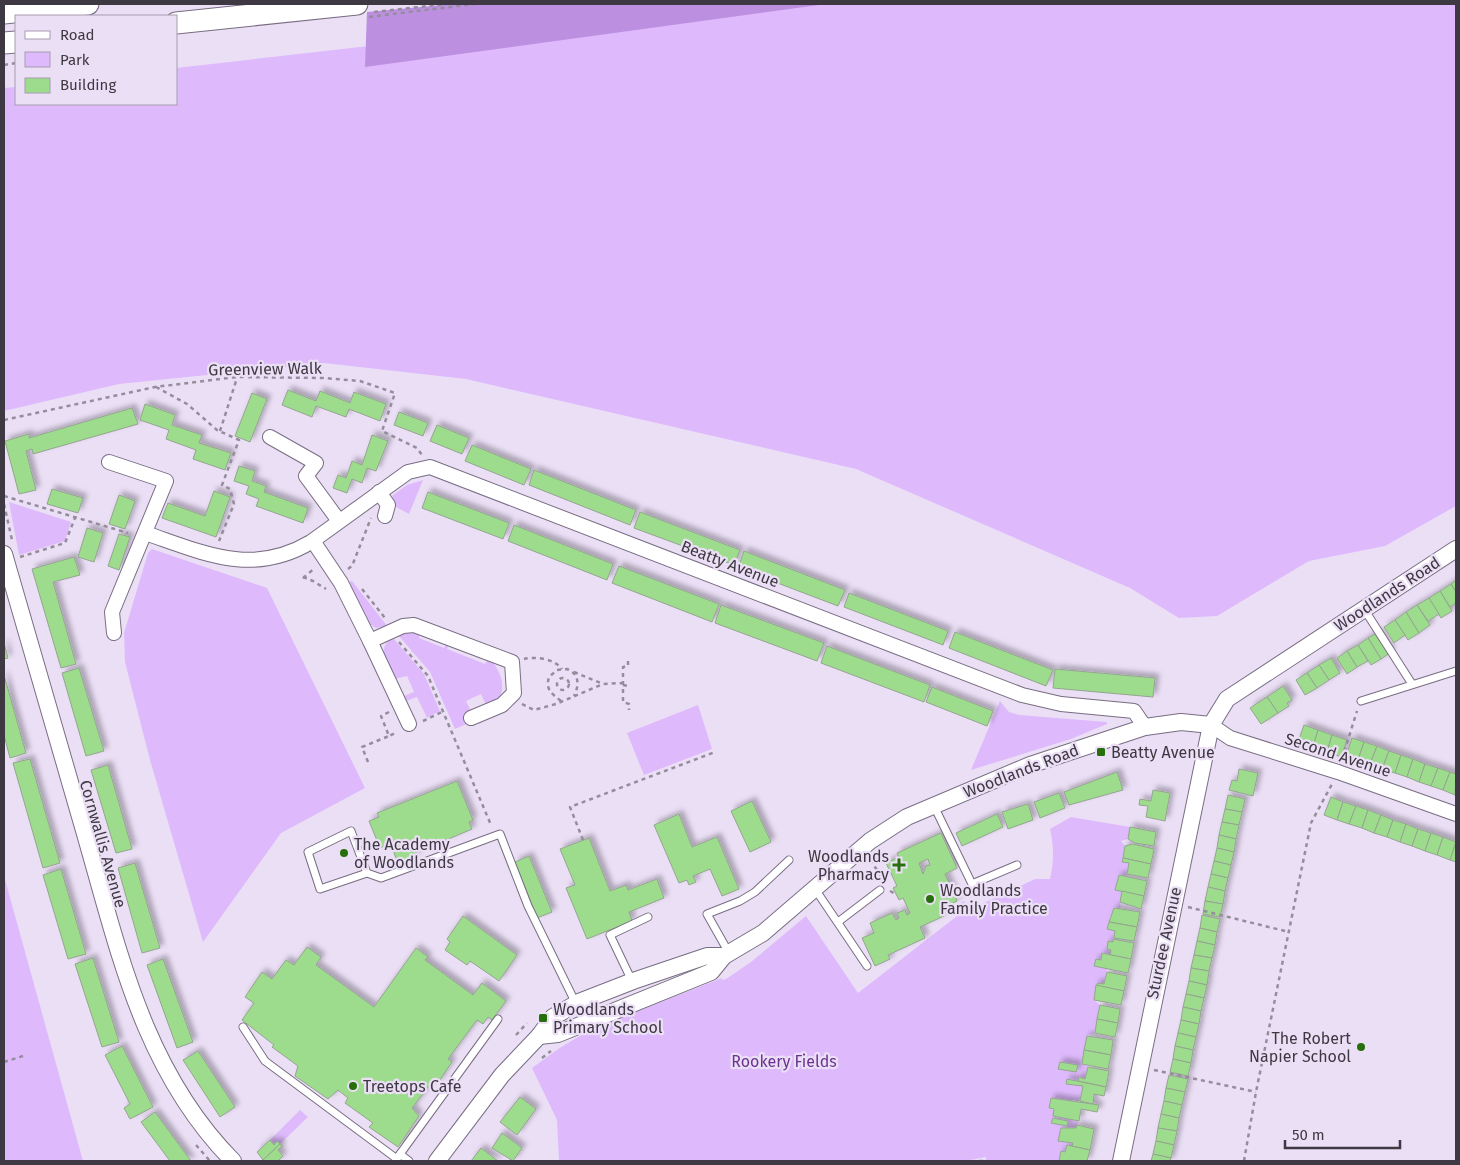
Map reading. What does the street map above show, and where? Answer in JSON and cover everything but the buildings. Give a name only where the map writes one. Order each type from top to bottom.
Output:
[{"type":"main road","points":[[4,13],[88,4]]},
{"type":"main road","points":[[178,23],[357,4]]},
{"type":"street","points":[[270,437],[316,463],[306,476],[339,521]]},
{"type":"street","points":[[109,462],[166,481],[112,612],[114,633]]},
{"type":"street","points":[[145,533],[212,556],[236,560],[268,559],[294,551],[313,540],[408,472],[430,467]]},
{"type":"street","name":"Beatty Avenue","points":[[430,467],[1022,695],[1061,704],[1131,710],[1138,715],[1145,727]]},
{"type":"street","points":[[379,492],[388,505],[385,516]]},
{"type":"street","points":[[313,540],[341,583],[370,642],[414,723]]},
{"type":"street","name":"Woodlands Road","points":[[539,1036],[558,1034],[711,972],[726,955],[763,934],[870,841],[907,817],[1030,765],[1145,727],[1181,722],[1211,725],[1227,699],[1456,549]]},
{"type":"street","name":"Cornwallis Avenue","points":[[11,551],[120,955],[144,1027],[174,1085],[197,1120],[232,1161]]},
{"type":"street","points":[[370,642],[408,625],[421,627],[512,662],[515,691],[502,705],[471,718]]},
{"type":"street","name":"Second Avenue","points":[[1211,725],[1230,738],[1338,772],[1456,814]]},
{"type":"street","name":"Sturdee Avenue","points":[[1121,1161],[1138,1067],[1211,725]]},
{"type":"street","name":"Woodlands Road","points":[[437,1161],[502,1075],[539,1036],[550,1019],[575,1004],[632,981],[707,956],[726,955]]},
{"type":"lane","points":[[1364,609],[1412,684]]},
{"type":"lane","points":[[1360,701],[1456,671]]},
{"type":"lane","points":[[934,806],[972,884],[1016,865]]},
{"type":"lane","points":[[367,873],[351,831],[308,852],[320,889],[367,873],[381,878],[500,834],[528,906],[585,1022]]},
{"type":"lane","points":[[726,955],[707,914],[740,901],[755,892],[789,860]]},
{"type":"lane","points":[[815,889],[867,966]]},
{"type":"lane","points":[[838,922],[880,890]]},
{"type":"lane","points":[[632,981],[610,935],[648,917]]},
{"type":"lane","points":[[243,1028],[266,1061],[397,1158],[498,1019]]},
{"type":"lane","points":[[400,1154],[409,1161]]},
{"type":"path","name":"Greenview Walk","points":[[4,420],[155,387],[237,377],[360,381],[395,392],[382,431],[418,448],[430,467]]},
{"type":"path","points":[[220,431],[237,377]]},
{"type":"path","points":[[155,387],[187,404],[220,431],[239,440],[222,485],[230,489],[234,504],[212,556]]},
{"type":"path","points":[[4,496],[140,537],[145,533]]},
{"type":"path","points":[[4,504],[11,551],[65,543],[75,517]]},
{"type":"path","points":[[345,570],[352,566],[370,518],[382,522],[385,516]]},
{"type":"path","points":[[319,565],[303,578],[313,581],[326,589]]},
{"type":"path","points":[[392,631],[399,642],[425,670],[496,836]]},
{"type":"path","points":[[628,661],[628,666],[623,667],[623,702],[629,704],[629,710]]},
{"type":"path","points":[[561,702],[549,691],[548,684],[550,677],[557,670],[567,669],[603,684],[624,684],[629,686]]},
{"type":"path","points":[[574,672],[578,685],[574,696]]},
{"type":"path","points":[[564,678],[569,681],[569,685],[563,690],[557,684],[559,679],[564,678]]},
{"type":"path","points":[[548,684],[557,684]]},
{"type":"path","points":[[511,696],[532,710],[561,702],[603,684]]},
{"type":"path","points":[[1244,1161],[1256,1092],[1311,823],[1338,772],[1360,701]]},
{"type":"path","points":[[414,723],[444,711]]},
{"type":"path","points":[[368,762],[362,747],[389,736]]},
{"type":"path","points":[[583,840],[570,807],[715,752]]},
{"type":"path","points":[[869,859],[885,881]]},
{"type":"path","points":[[889,892],[892,891],[894,895],[896,894]]},
{"type":"path","points":[[1172,903],[1289,932]]},
{"type":"path","points":[[516,1036],[528,1022]]},
{"type":"path","points":[[534,1063],[558,1047]]},
{"type":"path","points":[[4,1062],[23,1056]]},
{"type":"path","points":[[1138,1067],[1256,1092]]},
{"type":"path","points":[[978,1161],[983,1161]]},
{"type":"green space","points":[[738,4],[1456,4],[1456,506],[1385,546],[1309,561],[1217,616],[1179,618],[1130,588],[856,469],[466,379],[324,363],[119,384],[4,411],[4,88],[15,87],[15,105],[178,105],[178,68]]},
{"type":"green space","points":[[423,480],[409,514],[396,507],[392,496],[407,485]]},
{"type":"green space","points":[[9,502],[71,522],[65,541],[19,555]]},
{"type":"green space","points":[[152,549],[267,588],[365,788],[281,833],[203,942],[150,760],[125,662],[124,633],[148,553]]},
{"type":"green space","points":[[352,581],[387,626],[376,628],[368,623],[348,582]]},
{"type":"green space","points":[[408,631],[421,632],[419,638],[444,648],[447,643],[449,644],[447,649],[485,664],[488,659],[492,662],[499,671],[502,683],[501,694],[498,699],[486,705],[481,694],[466,701],[471,711],[471,722],[455,729],[430,672],[398,635]]},
{"type":"green space","points":[[393,638],[424,674],[440,711],[427,718],[417,697],[406,701],[404,696],[414,692],[407,676],[394,679],[386,662],[384,657],[385,646]]},
{"type":"green space","points":[[1000,701],[1009,712],[1019,715],[1107,722],[1107,724],[1071,739],[971,770]]},
{"type":"green space","points":[[698,705],[712,749],[644,775],[627,733]]},
{"type":"green space","name":"Rookery Fields","points":[[1071,817],[1130,827],[1128,839],[1121,841],[1125,846],[1122,861],[1129,863],[1126,876],[1118,875],[1116,890],[1122,891],[1120,909],[1110,916],[1107,929],[1115,931],[1113,942],[1108,942],[1107,949],[1111,950],[1110,955],[1102,953],[1101,960],[1095,966],[1107,969],[1104,984],[1098,983],[1094,1000],[1100,1005],[1095,1033],[1087,1036],[1082,1064],[1088,1066],[1085,1079],[1080,1077],[1078,1081],[1067,1079],[1066,1084],[1083,1086],[1080,1101],[1073,1100],[1073,1102],[1050,1098],[1049,1108],[1079,1121],[1076,1128],[1061,1128],[1058,1141],[1073,1143],[1072,1146],[1067,1145],[1065,1152],[1061,1151],[1059,1161],[986,1161],[986,1157],[965,1161],[559,1161],[557,1120],[532,1068],[558,1049],[590,1030],[722,978],[722,980],[726,979],[751,962],[806,916],[858,993],[957,916],[953,907],[964,901],[969,910],[1035,879],[1050,879],[1053,854],[1050,829]]},
{"type":"green space","points":[[4,876],[83,1161],[4,1161]]},
{"type":"green space","points":[[300,1110],[308,1117],[280,1144],[277,1142],[274,1145],[270,1140]]},
{"type":"shaded area","points":[[453,4],[826,4],[365,67],[367,12]]},
{"type":"place","name":"Beatty Avenue","points":[[1101,752]]},
{"type":"place","name":"The Academy of Woodlands","points":[[344,853]]},
{"type":"place","name":"Woodlands Pharmacy","points":[[899,865]]},
{"type":"place","name":"Woodlands Family Practice","points":[[930,899]]},
{"type":"place","name":"Woodlands Primary School","points":[[543,1018]]},
{"type":"place","name":"The Robert Napier School","points":[[1361,1047]]},
{"type":"place","name":"Treetops Cafe","points":[[353,1086]]}]
